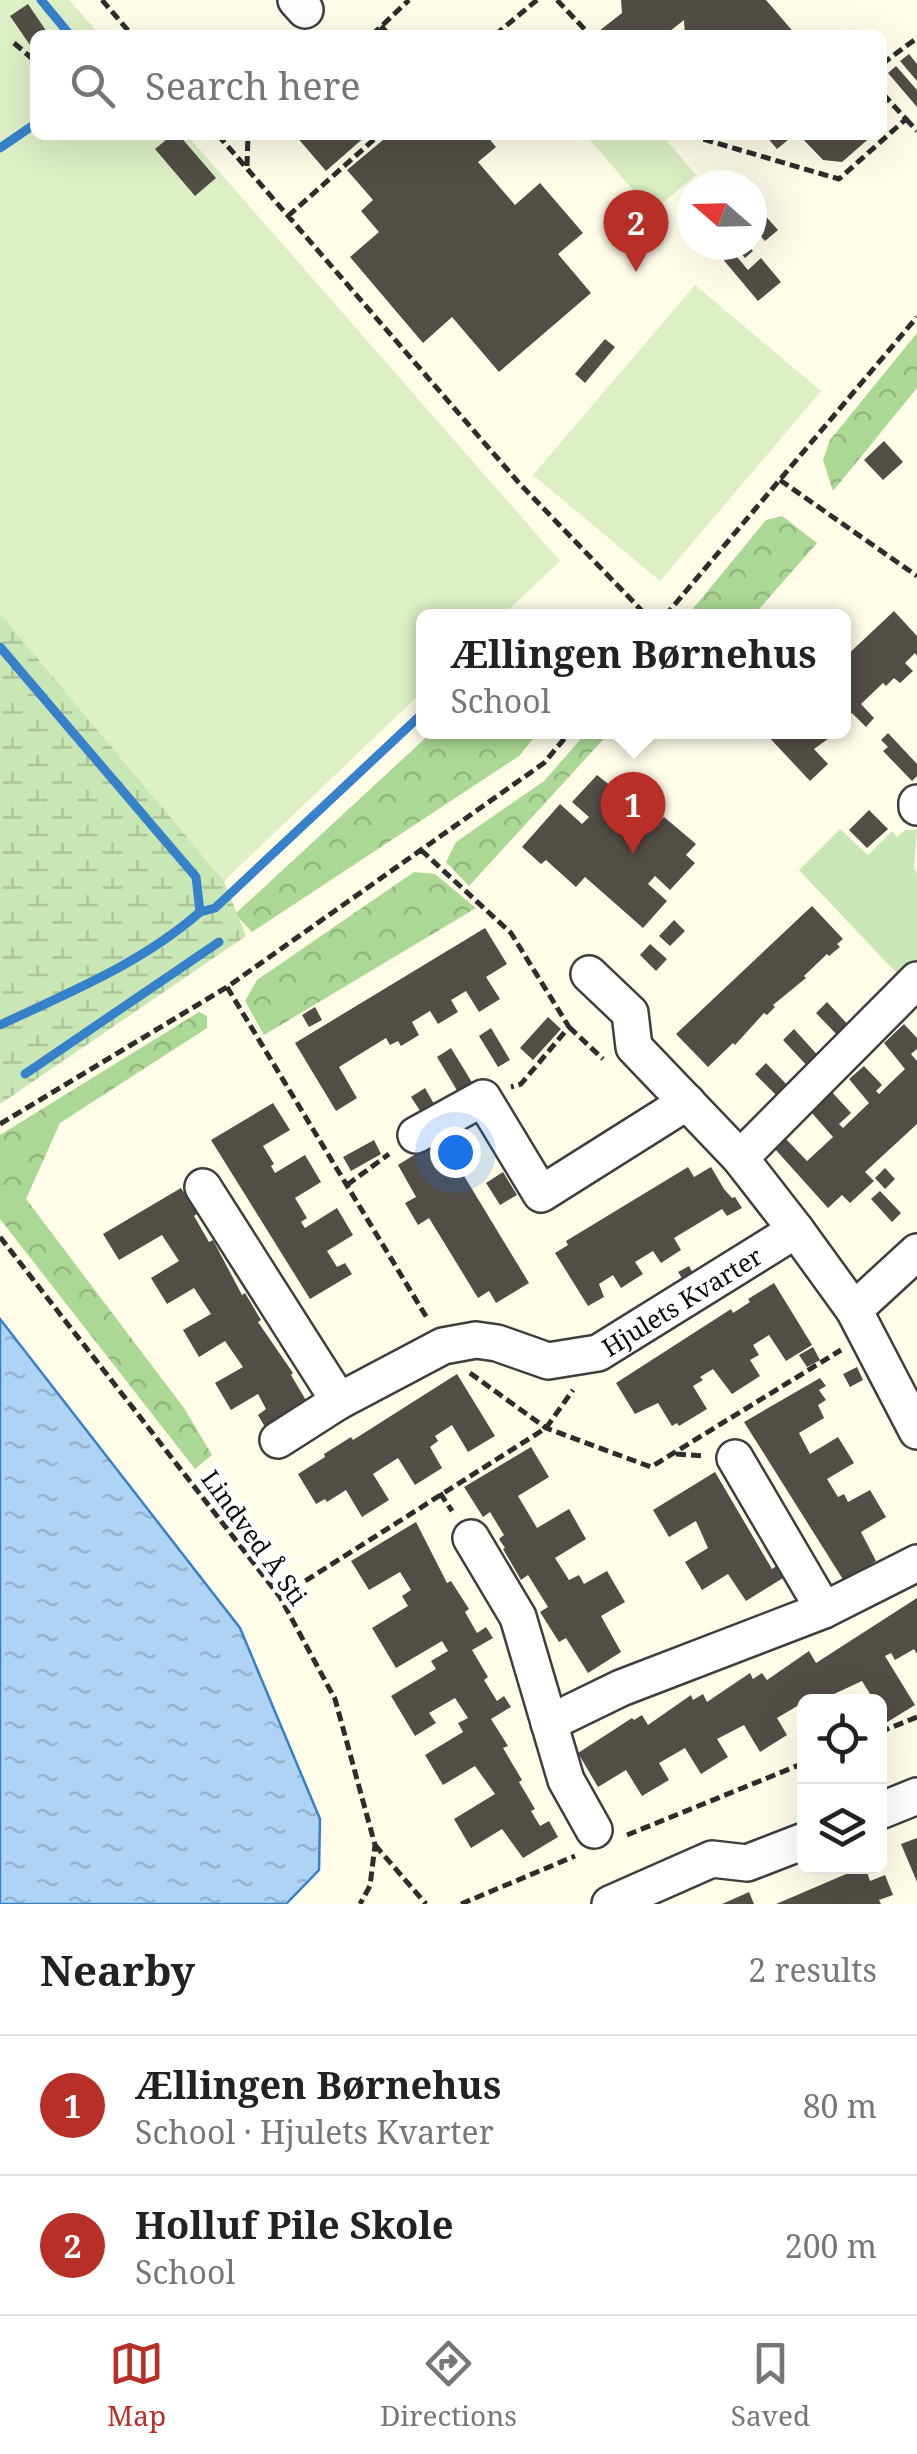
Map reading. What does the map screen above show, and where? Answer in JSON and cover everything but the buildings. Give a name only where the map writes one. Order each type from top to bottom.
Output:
[{"type":"street","points":[[589,974],[630,1013],[634,1047],[740,1158],[796,1230],[861,1322],[917,1430]]},
{"type":"street","points":[[740,1158],[917,980]]},
{"type":"street","points":[[416,1135],[483,1098],[541,1194],[687,1102]]},
{"type":"street","points":[[203,1188],[340,1400]]},
{"type":"street","name":"Hjulets Kvarter","points":[[278,1440],[340,1400],[444,1346],[476,1340],[497,1343],[548,1361],[598,1353],[796,1230]]},
{"type":"street","points":[[861,1322],[917,1252]]},
{"type":"street","points":[[735,1458],[824,1610]]},
{"type":"street","points":[[471,1538],[518,1617],[566,1780],[601,1839]]},
{"type":"street","points":[[550,1724],[621,1688],[824,1610],[917,1563]]},
{"type":"street","points":[[887,1808],[917,1796]]},
{"type":"street","points":[[610,1904],[712,1859],[747,1863],[797,1843]]},
{"type":"path","points":[[102,0],[128,30]]},
{"type":"path","points":[[377,30],[409,0]]},
{"type":"path","points":[[501,30],[537,0]]},
{"type":"path","points":[[558,0],[585,30]]},
{"type":"path","points":[[381,26],[385,30]]},
{"type":"path","points":[[887,60],[917,38]]},
{"type":"path","points":[[14,44],[30,57]]},
{"type":"path","points":[[887,98],[917,131]]},
{"type":"path","points":[[887,136],[906,119]]},
{"type":"path","points":[[222,140],[520,483],[641,609]]},
{"type":"path","points":[[248,140],[248,169]]},
{"type":"path","points":[[288,216],[373,140]]},
{"type":"path","points":[[706,140],[839,179],[883,140]]},
{"type":"path","points":[[671,609],[917,318]]},
{"type":"path","points":[[780,480],[917,576]]},
{"type":"path","points":[[0,1124],[227,986],[544,763],[564,739]]},
{"type":"path","points":[[421,850],[511,932],[569,1027],[521,1084],[483,1098]]},
{"type":"path","points":[[227,986],[452,1360],[546,1428],[651,1468],[861,1322]]},
{"type":"path","points":[[346,1184],[416,1135]]},
{"type":"path","name":"Lindved Å Sti","points":[[0,1238],[280,1597],[335,1699],[375,1845],[370,1886],[360,1904]]},
{"type":"path","points":[[280,1597],[546,1428],[598,1353]]},
{"type":"path","points":[[887,1729],[917,1716]]},
{"type":"path","points":[[460,1904],[601,1839],[797,1766]]},
{"type":"path","points":[[375,1845],[426,1904]]},
{"type":"green space","points":[[0,0],[69,0],[96,30],[30,30],[30,140],[191,140],[560,561],[509,609],[416,609],[416,698],[224,881],[0,613]]},
{"type":"green space","points":[[590,140],[666,140],[692,170],[677,170],[677,191],[652,212]]},
{"type":"green space","points":[[695,285],[821,391],[660,581],[533,475]]},
{"type":"green space","points":[[917,333],[917,388],[833,491],[823,460],[830,440]]},
{"type":"green space","points":[[782,516],[817,543],[759,609],[693,609],[766,520]]},
{"type":"green space","points":[[0,613],[224,881],[246,936],[0,1104]]},
{"type":"green space","points":[[424,739],[533,739],[519,756],[252,932],[235,914]]},
{"type":"green space","points":[[581,739],[604,739],[469,886],[446,862],[456,842],[544,781]]},
{"type":"green space","points":[[840,829],[868,855],[892,831],[897,837],[905,830],[917,830],[917,969],[904,981],[799,870]]},
{"type":"green space","points":[[414,872],[435,874],[476,908],[264,1035],[245,1001],[257,980]]},
{"type":"green space","points":[[199,1012],[207,1016],[207,1028],[60,1123],[26,1199],[184,1408],[212,1455],[195,1469],[0,1219],[0,1135]]},
{"type":"water","points":[[0,1319],[240,1628],[320,1819],[319,1870],[286,1904],[0,1904]]},
{"type":"waterway","points":[[41,0],[66,30]]},
{"type":"waterway","points":[[0,148],[30,127]]},
{"type":"waterway","points":[[0,647],[196,877],[200,912],[130,961],[0,1025]]},
{"type":"waterway","points":[[200,912],[215,908],[416,720]]},
{"type":"waterway","points":[[25,1074],[219,942]]},
{"type":"place","name":"Holluf Pile Skole","points":[[636,272]]},
{"type":"place","name":"Ællingen Børnehus","points":[[633,854]]}]
